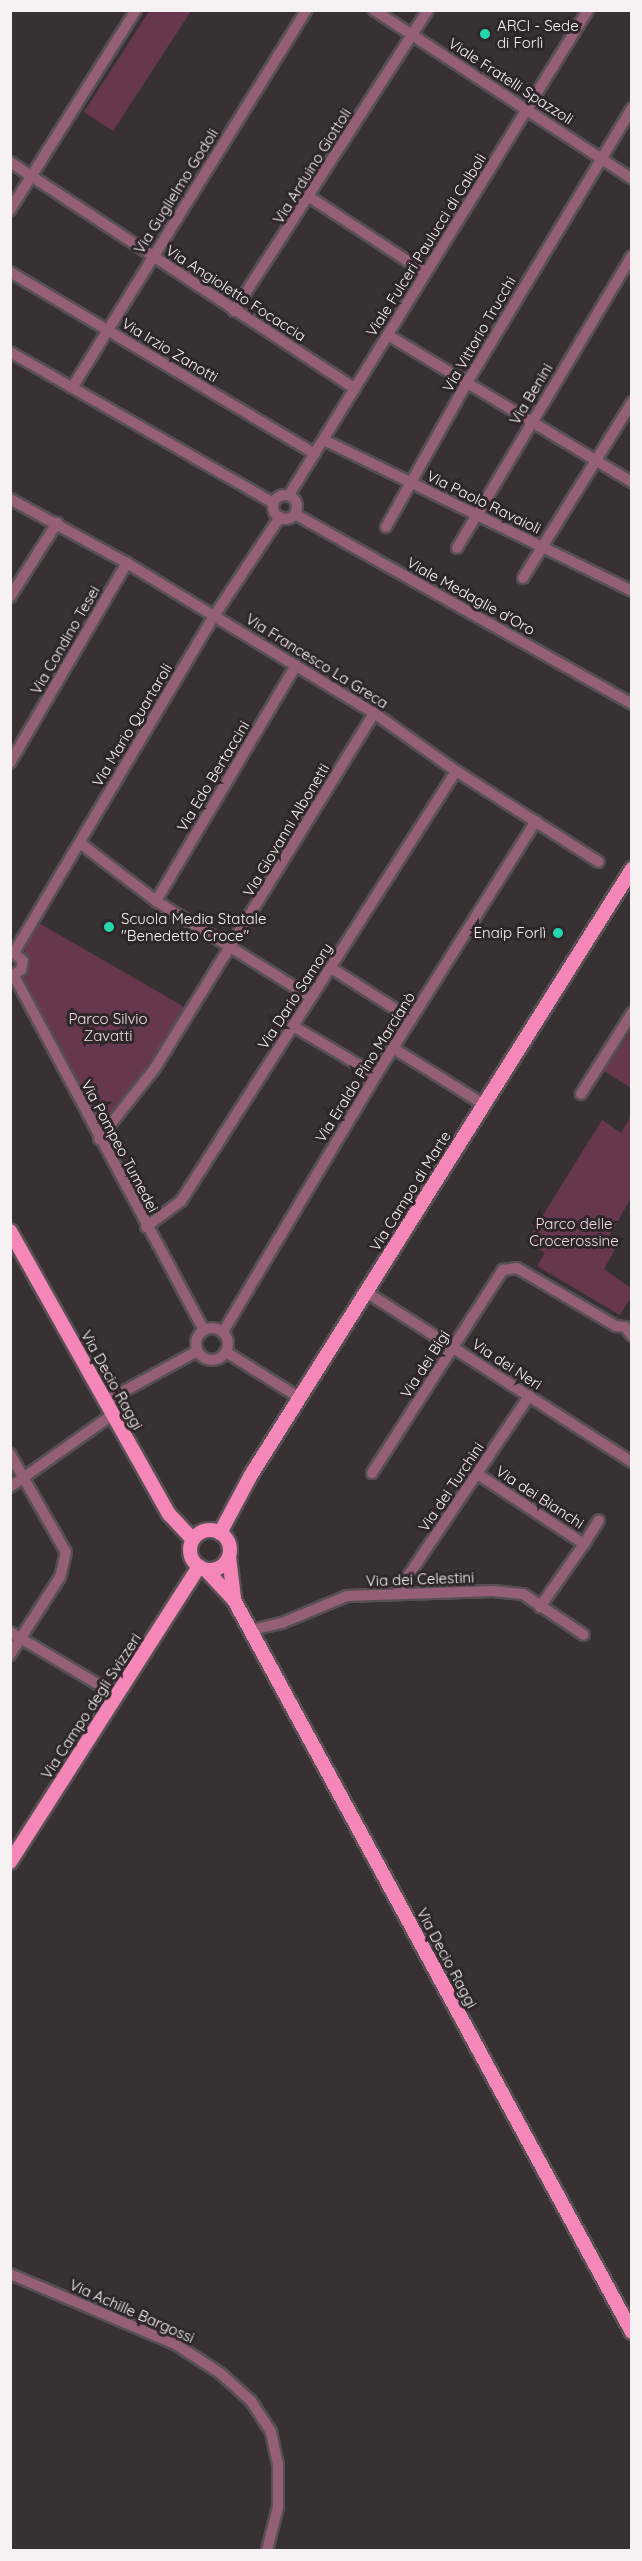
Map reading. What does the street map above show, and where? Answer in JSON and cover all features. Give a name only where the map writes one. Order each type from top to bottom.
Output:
[{"type":"main road","name":"Via Campo di Marte","points":[[220,1533],[300,1398],[632,869]]},
{"type":"main road","name":"Via Decio Raggi","points":[[10,1231],[104,1402],[169,1514],[194,1540]]},
{"type":"main road","points":[[208,1530],[220,1533],[230,1546],[229,1557],[223,1566],[202,1568],[192,1557],[194,1540],[208,1530]]},
{"type":"main road","name":"Via Decio Raggi","points":[[229,1557],[234,1600]]},
{"type":"main road","name":"Via Decio Raggi","points":[[202,1568],[234,1600],[632,2332]]},
{"type":"main road","name":"Via Campo degli Svizzeri","points":[[13,1854],[202,1568]]},
{"type":"street","points":[[10,210],[136,10]]},
{"type":"street","name":"Via Guglielmo Godoli","points":[[72,388],[306,10]]},
{"type":"street","name":"Viale Fratelli Spazzoli","points":[[374,10],[632,179]]},
{"type":"street","name":"Via Arduino Giottoli","points":[[234,311],[310,198],[428,10]]},
{"type":"street","name":"Viale Fulceri Paulucci di Calboli","points":[[289,495],[588,10]]},
{"type":"street","name":"Via Vittorio Trucchi","points":[[386,527],[468,381],[632,108]]},
{"type":"street","name":"Via Angioletto Focaccia","points":[[10,162],[234,311],[355,388]]},
{"type":"street","points":[[310,198],[426,273]]},
{"type":"street","name":"Via Benini","points":[[458,548],[632,256]]},
{"type":"street","name":"Via Irzio Zanotti","points":[[10,272],[315,454]]},
{"type":"street","points":[[388,335],[468,381],[632,482]]},
{"type":"street","points":[[10,352],[274,503],[280,517],[295,514],[297,503],[289,495],[278,497],[274,503]]},
{"type":"street","points":[[523,578],[632,402]]},
{"type":"street","name":"Via Paolo Ravaioli","points":[[324,440],[632,591]]},
{"type":"street","name":"Via Francesco La Greca","points":[[10,499],[127,563],[374,713],[456,771],[599,862]]},
{"type":"street","name":"Viale Medaglie d'Oro","points":[[295,514],[632,704]]},
{"type":"street","name":"Via Mario Quartaroli","points":[[13,951],[80,843],[214,616],[280,517]]},
{"type":"street","points":[[10,597],[57,524]]},
{"type":"street","name":"Via Condino Tesei","points":[[10,763],[127,563]]},
{"type":"street","name":"Via Edo Bertaccini","points":[[156,901],[296,666]]},
{"type":"street","name":"Via Giovanni Albonetti","points":[[99,1139],[155,1068],[233,946],[374,713]]},
{"type":"street","name":"Via Dario Samory","points":[[146,1227],[182,1201],[456,771]]},
{"type":"street","name":"Via Eraldo Pino Marcianò","points":[[223,1332],[376,1075],[536,821]]},
{"type":"street","points":[[80,843],[156,901],[233,946],[311,997]]},
{"type":"street","points":[[12,976],[21,970],[23,962],[13,951]]},
{"type":"street","points":[[331,968],[411,1019]]},
{"type":"street","name":"Via Pompeo Tumedei","points":[[12,976],[146,1227],[204,1330]]},
{"type":"street","points":[[581,1094],[632,1013]]},
{"type":"street","points":[[293,1026],[376,1075]]},
{"type":"street","points":[[393,1048],[483,1104]]},
{"type":"street","name":"Via dei Bigi","points":[[372,1473],[503,1270],[517,1268],[616,1326],[629,1329]]},
{"type":"street","name":"Via dei Neri","points":[[366,1292],[632,1462]]},
{"type":"street","points":[[214,1328],[223,1332],[228,1341],[226,1352],[214,1360],[197,1351],[197,1337],[204,1330],[214,1328]]},
{"type":"street","points":[[104,1402],[197,1351]]},
{"type":"street","points":[[226,1352],[300,1398]]},
{"type":"street","name":"Via dei Turchini","points":[[396,1594],[479,1475],[529,1396]]},
{"type":"street","points":[[10,1487],[22,1476],[112,1415]]},
{"type":"street","points":[[10,1454],[66,1552],[60,1577],[10,1654]]},
{"type":"street","name":"Via dei Bianchi","points":[[479,1475],[584,1544]]},
{"type":"street","name":"Via dei Bianchi","points":[[540,1606],[584,1544],[598,1520]]},
{"type":"street","name":"Via dei Celestini","points":[[250,1630],[282,1623],[347,1596],[493,1591],[523,1594],[584,1635]]},
{"type":"street","points":[[10,1632],[116,1695]]},
{"type":"street","name":"Via Achille Bargossi","points":[[10,2274],[177,2345],[220,2373],[251,2401],[271,2432],[278,2464],[278,2508],[267,2550]]},
{"type":"green space","points":[[150,10],[191,11],[113,131],[84,112]]},
{"type":"green space","name":"Parco Silvio Zavatti","points":[[39,923],[186,1008],[102,1132],[21,978],[26,945]]},
{"type":"green space","points":[[631,1031],[631,1088],[604,1071]]},
{"type":"green space","name":"Parco delle Crocerossine","points":[[631,1116],[631,1198],[608,1238],[618,1244],[604,1269],[631,1288],[631,1297],[620,1315],[537,1266],[545,1253],[527,1241],[602,1120],[621,1133]]},
{"type":"place","name":"ARCI - Sede di Forlì","points":[[485,34]]},
{"type":"place","name":"Scuola Media Statale \"Benedetto Croce\"","points":[[109,927]]},
{"type":"place","name":"Enaip Forlì","points":[[558,933]]}]
